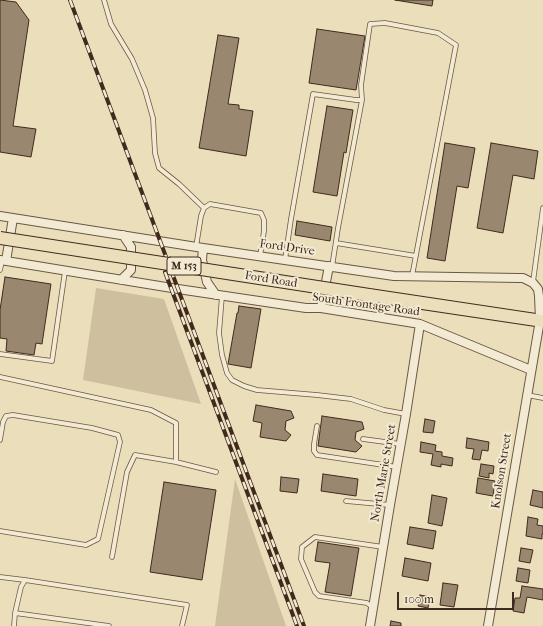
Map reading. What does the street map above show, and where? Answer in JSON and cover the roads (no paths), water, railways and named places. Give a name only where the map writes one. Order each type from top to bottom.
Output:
[{"type":"main road","name":"Ford Road","points":[[0,238],[541,320]]},
{"type":"street","name":"Ford Drive","points":[[0,216],[394,276],[523,278],[533,283]]},
{"type":"street","points":[[2,260],[13,218]]},
{"type":"street","points":[[121,280],[131,270],[131,247],[123,235]]},
{"type":"street","points":[[200,247],[207,282],[219,295]]},
{"type":"street","name":"South Frontage Road","points":[[2,260],[121,280],[306,308],[321,308],[420,324],[531,370]]},
{"type":"street","points":[[321,308],[330,266]]},
{"type":"street","points":[[533,283],[538,289],[541,320]]},
{"type":"street","name":"Knolson Street","points":[[488,626],[531,370],[541,320]]},
{"type":"street","name":"North Marie Street","points":[[370,626],[420,324]]},
{"type":"lane","points":[[104,0],[110,24],[132,59],[145,90],[154,118],[155,153],[160,168],[204,208]]},
{"type":"lane","points":[[330,266],[336,243],[362,100],[361,84],[370,24],[385,23],[438,33],[456,45],[412,276]]},
{"type":"lane","points":[[285,260],[313,94],[362,100]]},
{"type":"lane","points":[[200,247],[201,216],[204,208],[210,204],[261,213],[264,220],[264,232],[260,256]]},
{"type":"lane","points":[[533,283],[543,208]]},
{"type":"lane","points":[[336,243],[416,256]]},
{"type":"lane","points":[[0,270],[2,260]]},
{"type":"lane","points":[[0,354],[52,361],[65,271]]},
{"type":"lane","points":[[219,295],[219,333],[222,355],[227,373],[232,380],[244,386],[258,390],[351,399],[384,410],[406,414]]},
{"type":"lane","points":[[0,377],[151,410],[176,423],[176,462]]},
{"type":"lane","points":[[527,395],[543,398]]},
{"type":"lane","points":[[0,440],[3,422],[6,416],[13,415],[92,428],[118,435],[120,442],[98,538],[86,545],[0,531]]},
{"type":"lane","points":[[317,426],[314,444],[314,451],[317,455],[397,467]]},
{"type":"lane","points":[[363,438],[400,444]]},
{"type":"lane","points":[[112,557],[127,472],[135,455],[176,462],[216,472]]},
{"type":"lane","points":[[346,501],[390,505]]},
{"type":"lane","points":[[373,608],[367,602],[320,596],[315,592],[301,559],[302,547],[315,537],[383,547]]},
{"type":"lane","points":[[0,577],[187,605],[182,626]]},
{"type":"lane","points":[[14,626],[15,613],[21,587],[25,580]]},
{"type":"lane","points":[[15,613],[109,626]]},
{"type":"railway","points":[[70,0],[304,626]]},
{"type":"railway","points":[[165,272],[297,626]]}]
